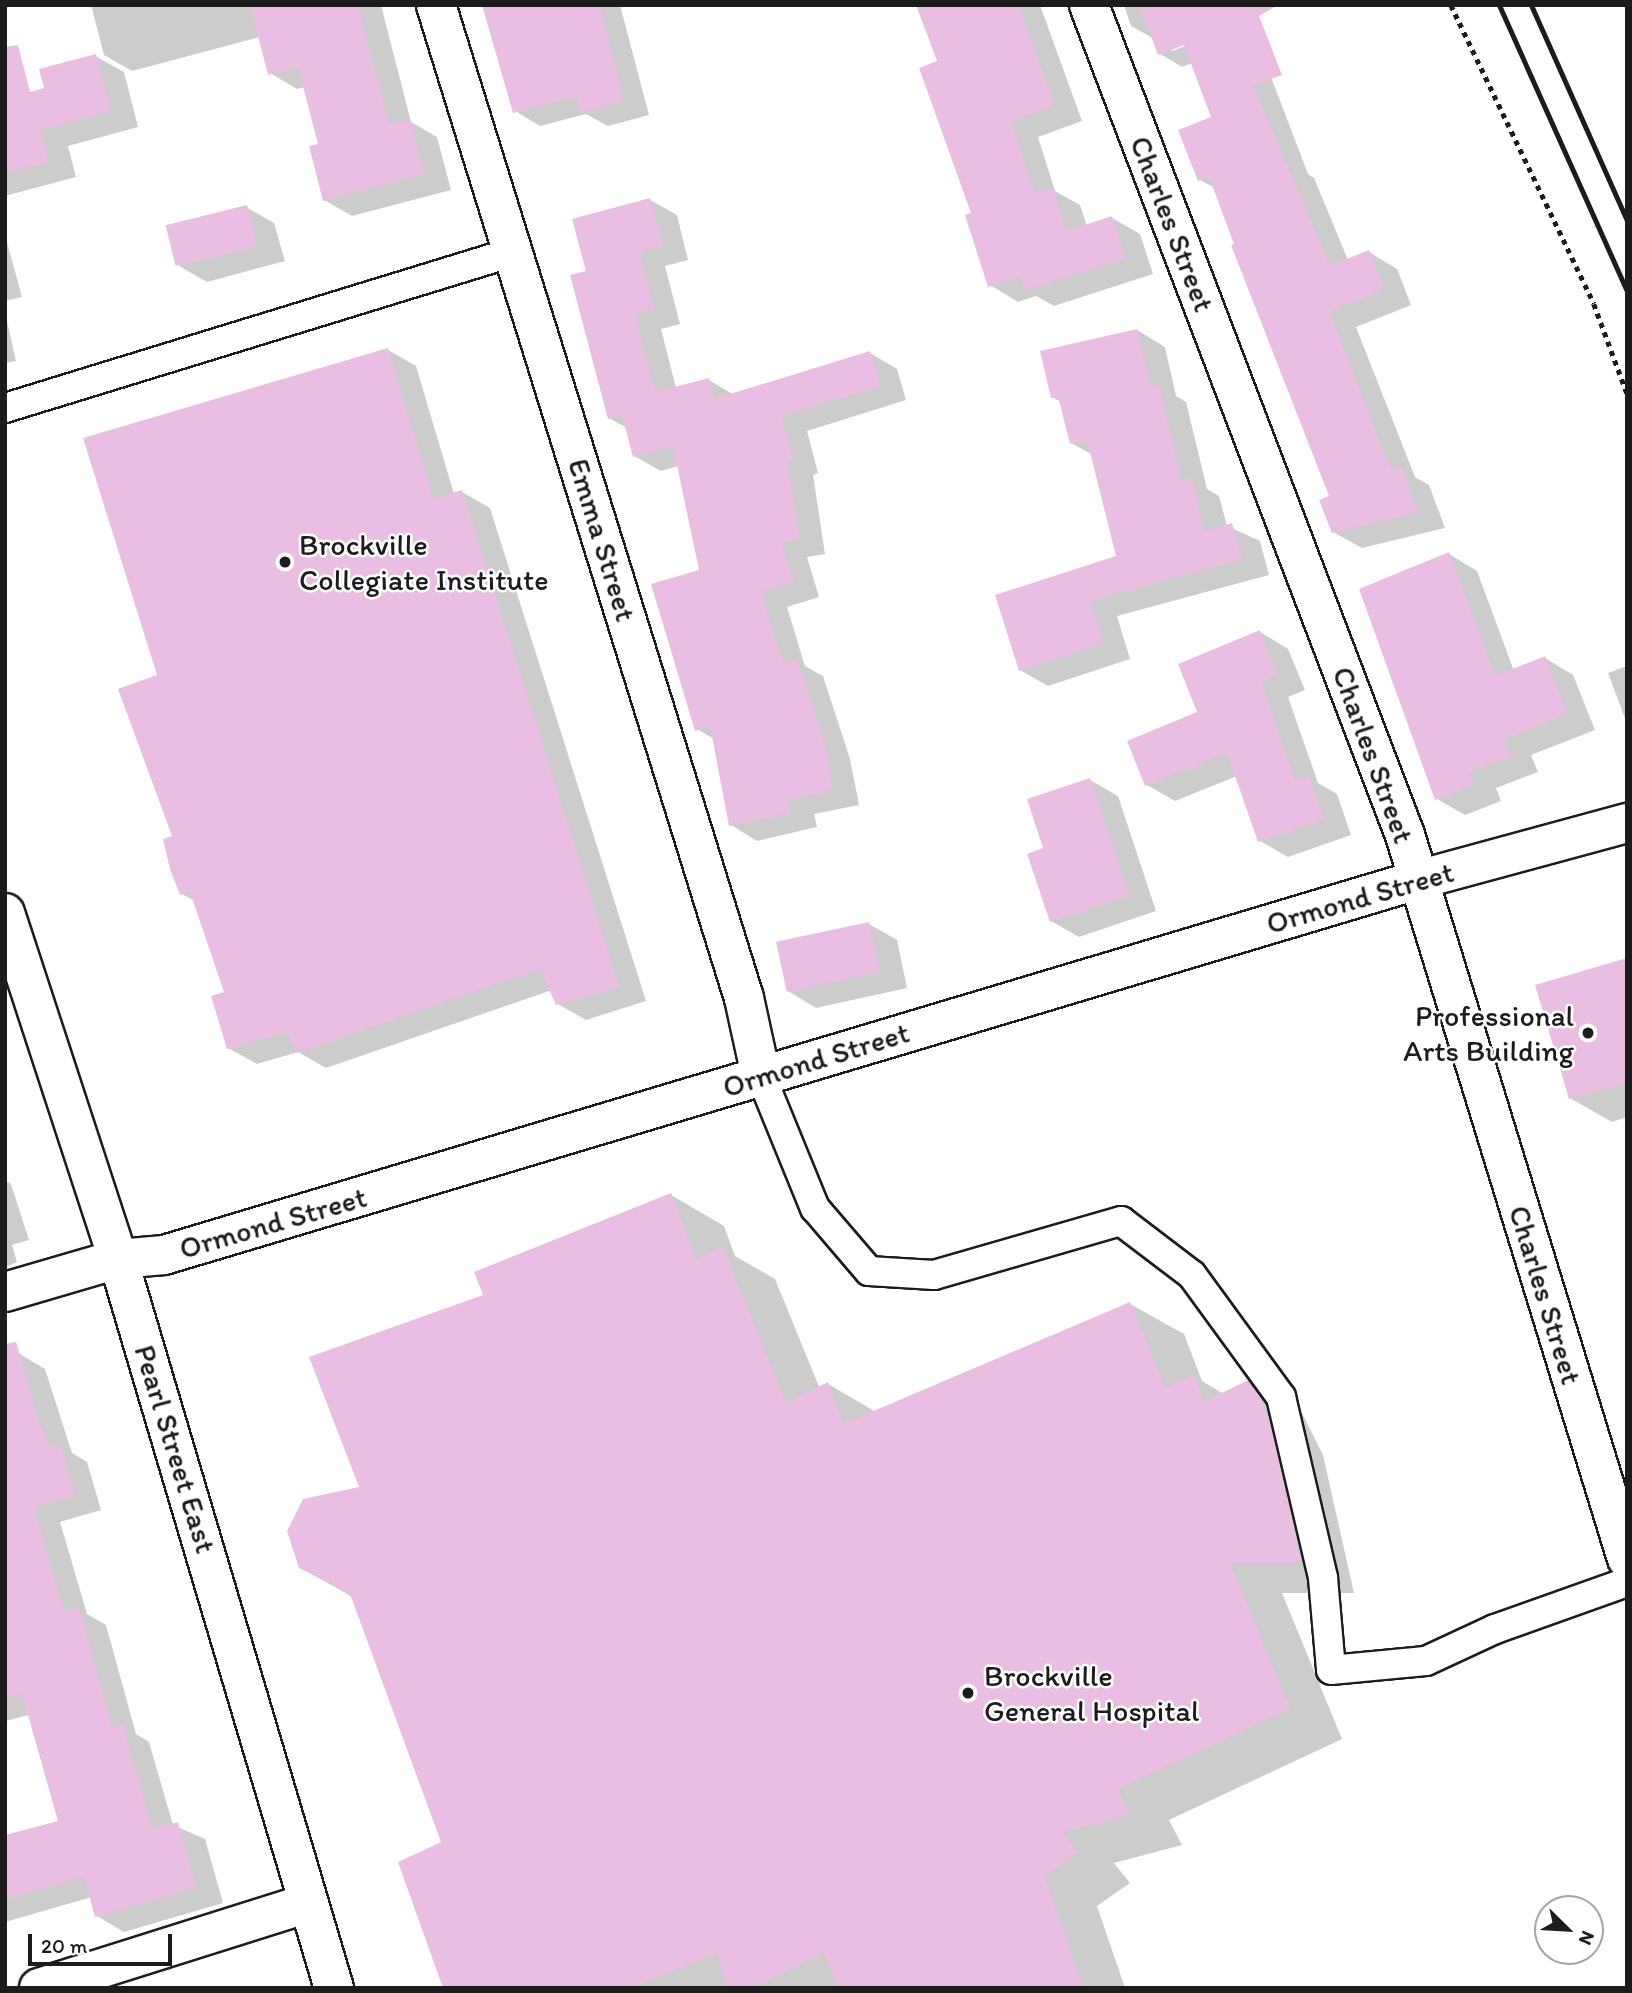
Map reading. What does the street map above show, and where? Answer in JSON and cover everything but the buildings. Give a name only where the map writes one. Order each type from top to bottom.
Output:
[{"type":"street","name":"Emma Street","points":[[436,5],[747,1008],[761,1076]]},
{"type":"street","name":"Charles Street","points":[[1089,5],[1400,822],[1627,1559]]},
{"type":"street","name":"Ormond Street","points":[[5,1293],[118,1259],[164,1255],[1417,880],[1627,823]]},
{"type":"street","name":"Pearl Street East","points":[[5,913],[118,1259],[334,1988]]},
{"type":"street","points":[[38,1988],[308,1903]]},
{"type":"lane","points":[[5,408],[513,252]]},
{"type":"lane","points":[[761,1076],[815,1208],[869,1270],[934,1275],[1121,1221],[1192,1275],[1281,1397],[1323,1578],[1331,1670],[1426,1661],[1495,1629],[1627,1582]]},
{"type":"path","points":[[1451,5],[1594,304],[1627,393]]},
{"type":"railway","points":[[1499,5],[1627,291]]},
{"type":"railway","points":[[1531,5],[1627,221]]},
{"type":"place","name":"Brockville Collegiate Institute","points":[[285,562]]},
{"type":"place","name":"Professional Arts Building","points":[[1588,1033]]},
{"type":"place","name":"Brockville General Hospital","points":[[968,1693]]}]
